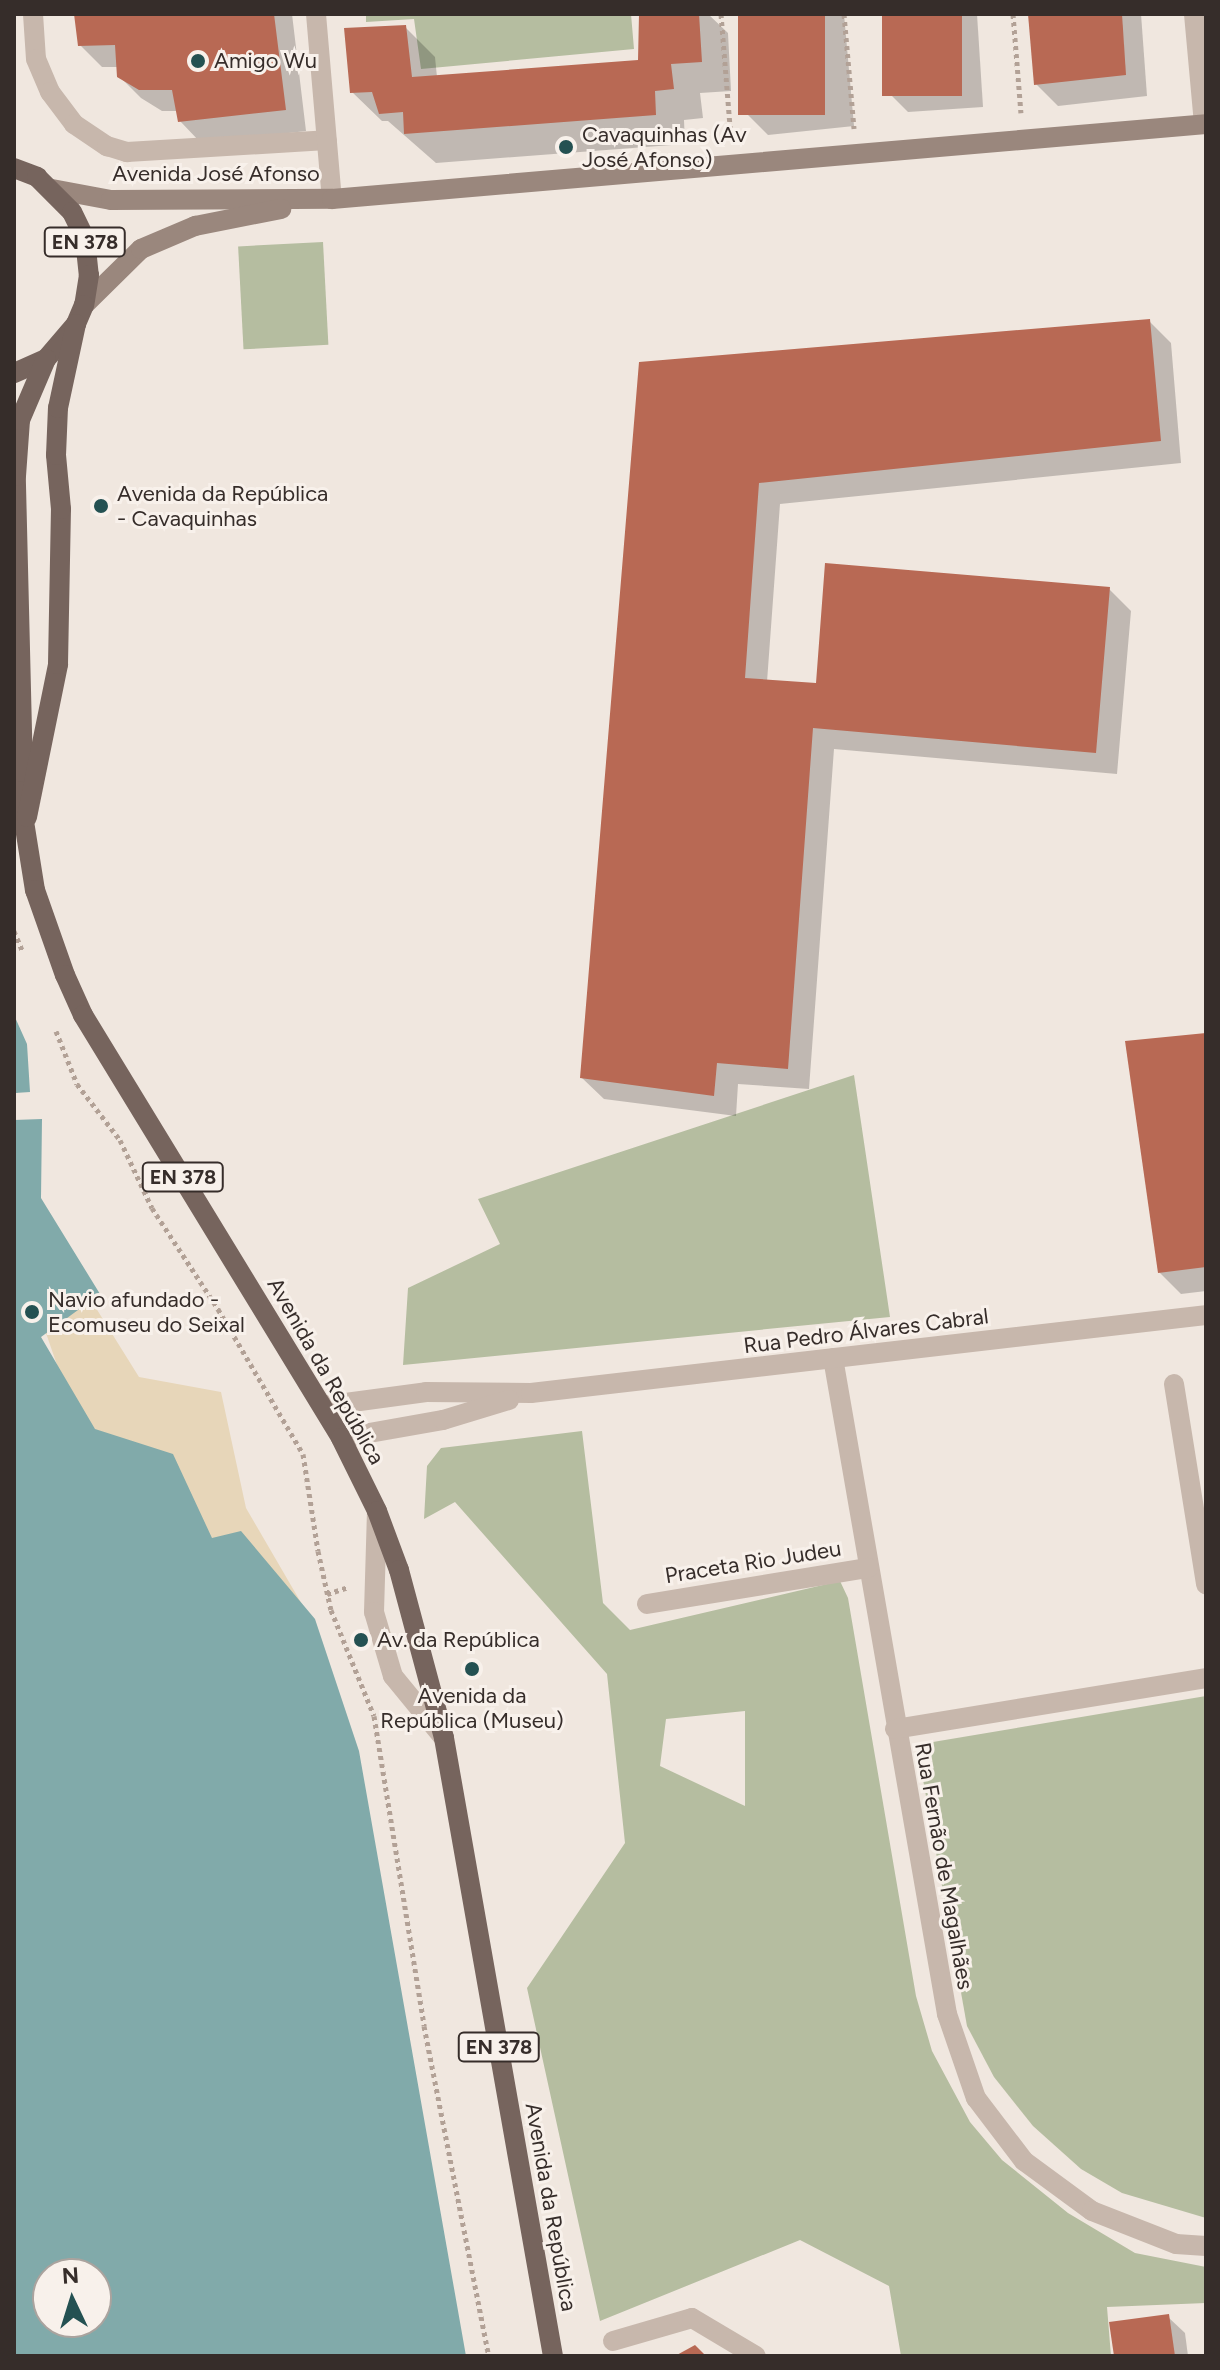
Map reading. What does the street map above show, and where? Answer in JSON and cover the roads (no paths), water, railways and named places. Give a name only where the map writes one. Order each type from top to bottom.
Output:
[{"type":"main road","name":"EN 378","points":[[15,167],[52,189],[72,212],[85,239],[89,275],[58,408],[56,455],[61,509],[58,664],[24,828]]},
{"type":"main road","name":"Avenida da República","points":[[24,828],[16,476],[20,420],[46,359],[80,315]]},
{"type":"main road","name":"Avenida da República","points":[[14,373],[46,359]]},
{"type":"main road","name":"Avenida da República","points":[[14,759],[35,890],[83,1015],[341,1438],[377,1511],[416,1625],[444,1738],[553,2356]]},
{"type":"street","points":[[33,14],[36,59],[50,92],[74,124],[107,146],[127,152],[327,140]]},
{"type":"street","points":[[316,14],[332,199]]},
{"type":"street","points":[[1194,14],[1205,124]]},
{"type":"street","name":"Avenida José Afonso","points":[[52,189],[111,200],[332,199],[1205,124]]},
{"type":"street","name":"Avenida José Afonso","points":[[80,315],[141,249],[167,237],[195,226],[332,199]]},
{"type":"street","name":"Rua Pedro Álvares Cabral","points":[[323,1406],[426,1392],[531,1393],[1206,1315]]},
{"type":"street","name":"Rua Fernão de Magalhães","points":[[833,1358],[895,1729],[947,2014],[976,2098],[1024,2161],[1092,2211],[1176,2244],[1206,2246]]},
{"type":"street","points":[[1174,1384],[1206,1584]]},
{"type":"street","name":"Rua Pedro Álvares Cabral","points":[[341,1438],[443,1420],[531,1393]]},
{"type":"street","points":[[377,1511],[374,1612],[384,1648],[393,1676],[444,1738]]},
{"type":"street","name":"Praceta Rio Judeu","points":[[647,1604],[868,1568]]},
{"type":"street","points":[[895,1729],[1206,1678]]},
{"type":"street","points":[[613,2341],[692,2318],[756,2356]]},
{"type":"water","points":[[14,1015],[27,1044],[30,1092],[15,1093],[14,1120]]},
{"type":"water","points":[[42,1119],[41,1198],[100,1294],[41,1337],[95,1429],[173,1454],[212,1538],[241,1531],[315,1619],[359,1751],[466,2356],[14,2356],[14,1120]]},
{"type":"place","name":"Amigo Wu","points":[[198,61]]},
{"type":"place","name":"Cavaquinhas (Av José Afonso)","points":[[566,147]]},
{"type":"place","name":"Avenida da República - Cavaquinhas","points":[[101,506]]},
{"type":"place","name":"Navio afundado - Ecomuseu do Seixal","points":[[32,1312]]},
{"type":"place","name":"Av. da República","points":[[361,1640]]},
{"type":"place","name":"Avenida da República (Museu)","points":[[472,1669]]}]
